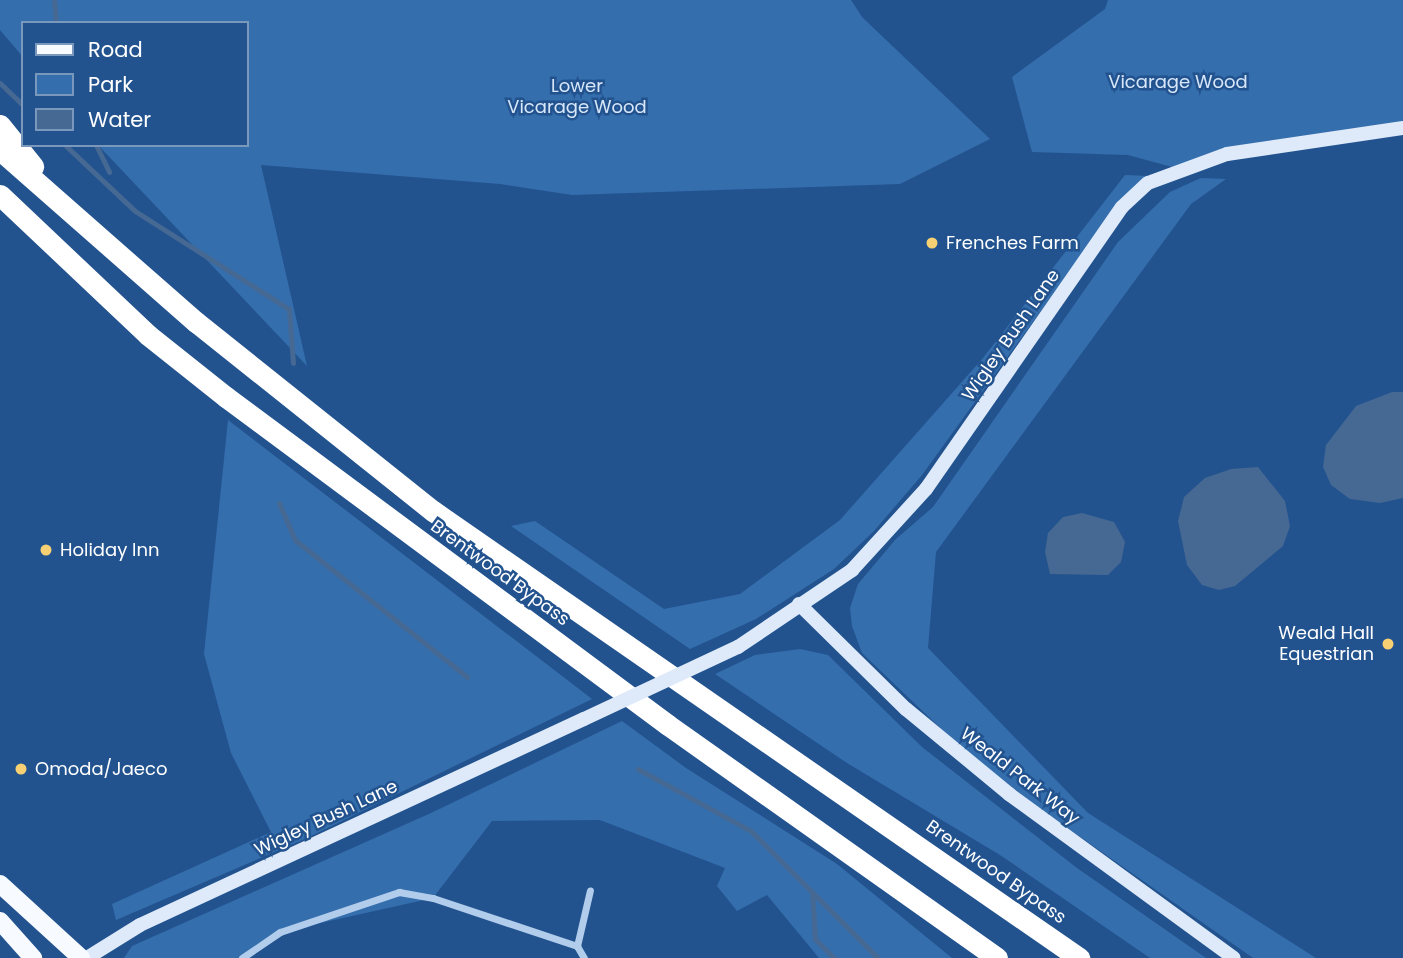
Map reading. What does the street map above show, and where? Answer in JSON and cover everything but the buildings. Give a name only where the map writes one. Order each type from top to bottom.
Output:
[{"type":"highway","points":[[0,125],[78,222]]},
{"type":"highway","points":[[0,150],[78,222]]},
{"type":"highway","name":"Brentwood Bypass","points":[[0,195],[148,335],[226,397],[668,725],[997,958]]},
{"type":"highway","name":"Brentwood Bypass","points":[[78,222],[433,511],[1079,958]]},
{"type":"main road","points":[[0,884],[81,958]]},
{"type":"main road","points":[[0,921],[33,958]]},
{"type":"street","name":"Wigley Bush Lane","points":[[87,958],[130,930],[738,647],[852,570],[926,489],[1122,207],[1148,183],[1227,154],[1403,128]]},
{"type":"street","name":"Weald Park Way","points":[[799,604],[906,709],[1009,794],[1234,958]]},
{"type":"street","points":[[577,946],[590,890]]},
{"type":"street","points":[[242,958],[280,933],[399,892],[433,898],[577,946],[584,958]]},
{"type":"green space","name":"Lower Vicarage Wood","points":[[0,0],[851,0],[862,17],[990,139],[900,184],[572,195],[500,184],[261,165],[307,366],[100,147],[248,147],[248,21],[21,21],[21,55],[0,30]]},
{"type":"green space","name":"Vicarage Wood","points":[[1108,0],[1403,0],[1403,129],[1227,154],[1183,170],[1128,155],[1032,152],[1012,77],[1105,9]]},
{"type":"green space","points":[[1125,175],[1149,176],[1117,206],[922,475],[874,531],[834,569],[756,619],[690,649],[511,526],[535,521],[664,609],[740,594],[840,520],[983,358]]},
{"type":"green space","points":[[1201,178],[1226,179],[1191,204],[936,552],[928,648],[1088,813],[1316,958],[1253,958],[1039,808],[959,746],[862,653],[852,626],[850,608],[858,584],[896,539],[933,507],[1118,242],[1170,192]]},
{"type":"green space","points":[[228,420],[592,699],[307,838],[116,920],[112,904],[271,832],[231,753],[204,654]]},
{"type":"green space","points":[[800,649],[828,655],[922,747],[1077,868],[1206,958],[1150,958],[1000,855],[847,763],[715,674],[755,655]]},
{"type":"green space","points":[[622,721],[686,768],[837,864],[952,958],[819,958],[767,895],[737,911],[717,886],[725,868],[600,820],[492,821],[433,898],[280,932],[242,958],[124,958],[132,946],[431,813]]},
{"type":"water","points":[[1392,392],[1403,392],[1403,498],[1380,503],[1350,499],[1331,485],[1323,467],[1326,445],[1356,406]]},
{"type":"water","points":[[1258,467],[1285,501],[1290,526],[1283,546],[1235,586],[1219,590],[1202,585],[1187,565],[1178,521],[1184,497],[1205,478],[1231,469]]},
{"type":"water","points":[[1082,513],[1114,522],[1125,542],[1121,562],[1108,575],[1050,574],[1045,552],[1048,533],[1063,517]]},
{"type":"waterway","points":[[54,0],[56,21]]},
{"type":"waterway","points":[[0,83],[21,103]]},
{"type":"waterway","points":[[67,147],[135,211],[289,309],[293,363]]},
{"type":"waterway","points":[[97,147],[109,172]]},
{"type":"waterway","points":[[279,503],[295,540],[467,677]]},
{"type":"waterway","points":[[638,769],[751,831],[878,958]]},
{"type":"waterway","points":[[812,892],[815,939],[834,958]]},
{"type":"place","name":"Frenches Farm","points":[[932,243]]},
{"type":"place","name":"Holiday Inn","points":[[46,550]]},
{"type":"place","name":"Weald Hall Equestrian","points":[[1388,644]]},
{"type":"place","name":"Omoda/Jaeco","points":[[21,769]]}]
